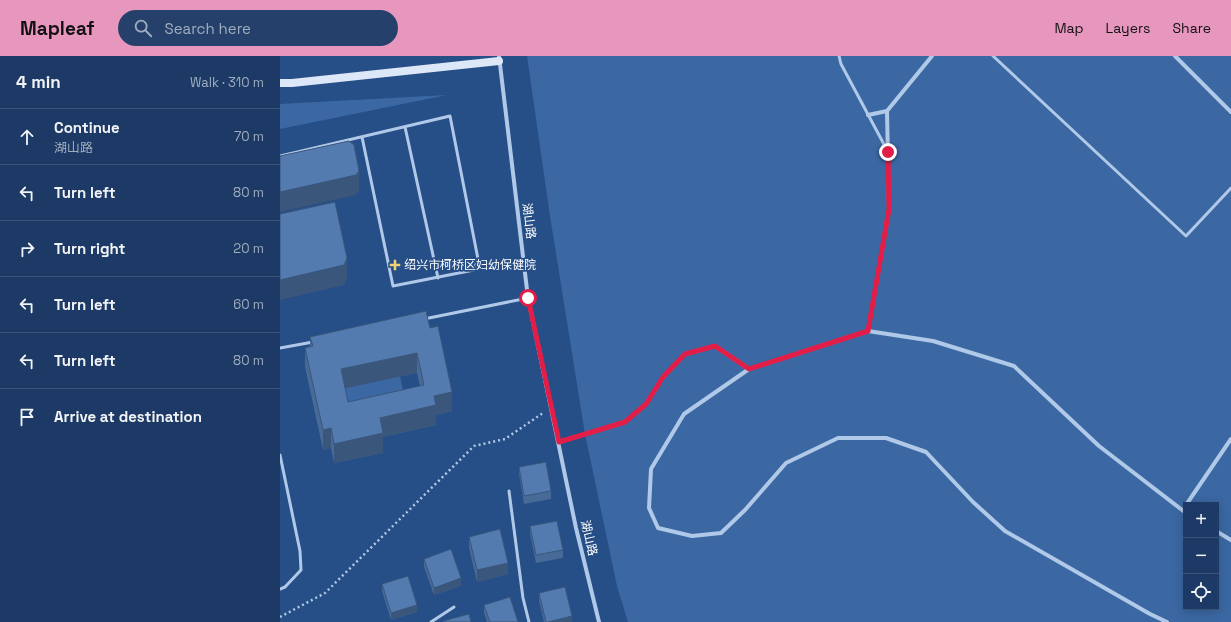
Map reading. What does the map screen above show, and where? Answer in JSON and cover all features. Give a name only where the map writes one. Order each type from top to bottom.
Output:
[{"type":"street","points":[[868,115],[887,111],[932,56]]},
{"type":"street","points":[[1175,56],[1231,112]]},
{"type":"street","points":[[280,83],[292,83],[499,58]]},
{"type":"street","name":"湖山路","points":[[499,58],[528,298],[576,528],[599,622]]},
{"type":"street","points":[[868,331],[889,209],[887,111]]},
{"type":"street","points":[[1167,622],[1143,610],[1005,531],[973,502],[926,452],[886,438],[838,438],[786,463],[745,510],[721,533],[692,536],[658,528],[649,508],[651,469],[684,414],[749,369],[868,331],[933,341],[1014,366],[1099,446],[1183,511]]},
{"type":"street","points":[[559,442],[625,422],[646,404],[663,377],[685,354],[715,346],[749,369]]},
{"type":"street","points":[[1188,502],[1231,439]]},
{"type":"street","points":[[1219,534],[1231,540]]},
{"type":"lane","points":[[839,56],[841,64],[888,152]]},
{"type":"lane","points":[[992,56],[1186,236],[1231,188]]},
{"type":"lane","points":[[280,156],[450,116],[478,259],[474,270],[393,286],[362,137]]},
{"type":"lane","points":[[405,127],[438,278]]},
{"type":"lane","points":[[420,320],[528,298]]},
{"type":"lane","points":[[280,348],[319,340]]},
{"type":"lane","points":[[280,455],[300,551],[301,570],[285,587],[280,589]]},
{"type":"lane","points":[[509,491],[523,598],[529,622]]},
{"type":"lane","points":[[431,622],[454,607]]},
{"type":"path","points":[[280,617],[325,593],[474,446],[505,439],[552,408]]},
{"type":"shaded area","points":[[527,56],[1231,56],[1231,622],[628,622],[617,586],[585,434],[550,216]]},
{"type":"shaded area","points":[[447,95],[280,129],[280,104]]},
{"type":"shaded area","points":[[400,376],[407,409],[348,422],[341,389]]},
{"type":"building","points":[[349,141],[354,145],[359,171],[356,175],[280,192],[280,156]]},
{"type":"building","points":[[335,202],[347,258],[344,265],[280,280],[280,214]]},
{"type":"building","points":[[426,311],[430,328],[438,326],[452,392],[434,396],[436,405],[380,418],[383,433],[334,444],[331,428],[323,430],[305,348],[313,346],[310,337]],"holes":[[[417,353],[424,385],[348,402],[341,369]]]},
{"type":"building","points":[[546,462],[551,491],[524,496],[519,467]]},
{"type":"building","points":[[557,521],[563,550],[536,555],[530,526]]},
{"type":"building","points":[[500,529],[508,563],[477,570],[469,537]]},
{"type":"building","points":[[451,549],[461,578],[434,588],[424,559]]},
{"type":"building","points":[[408,576],[417,605],[391,613],[382,584]]},
{"type":"building","points":[[565,587],[572,616],[546,622],[539,593]]},
{"type":"building","points":[[510,597],[518,622],[490,622],[484,605]]},
{"type":"building","points":[[469,614],[471,622],[443,622],[443,621]]},
{"type":"place","name":"绍兴市柯桥区妇幼保健院","points":[[395,265]]},
{"type":"route","points":[[528,298],[559,442],[625,422],[646,404],[663,377],[685,354],[715,346],[749,369],[868,331],[889,209],[888,152]]}]
